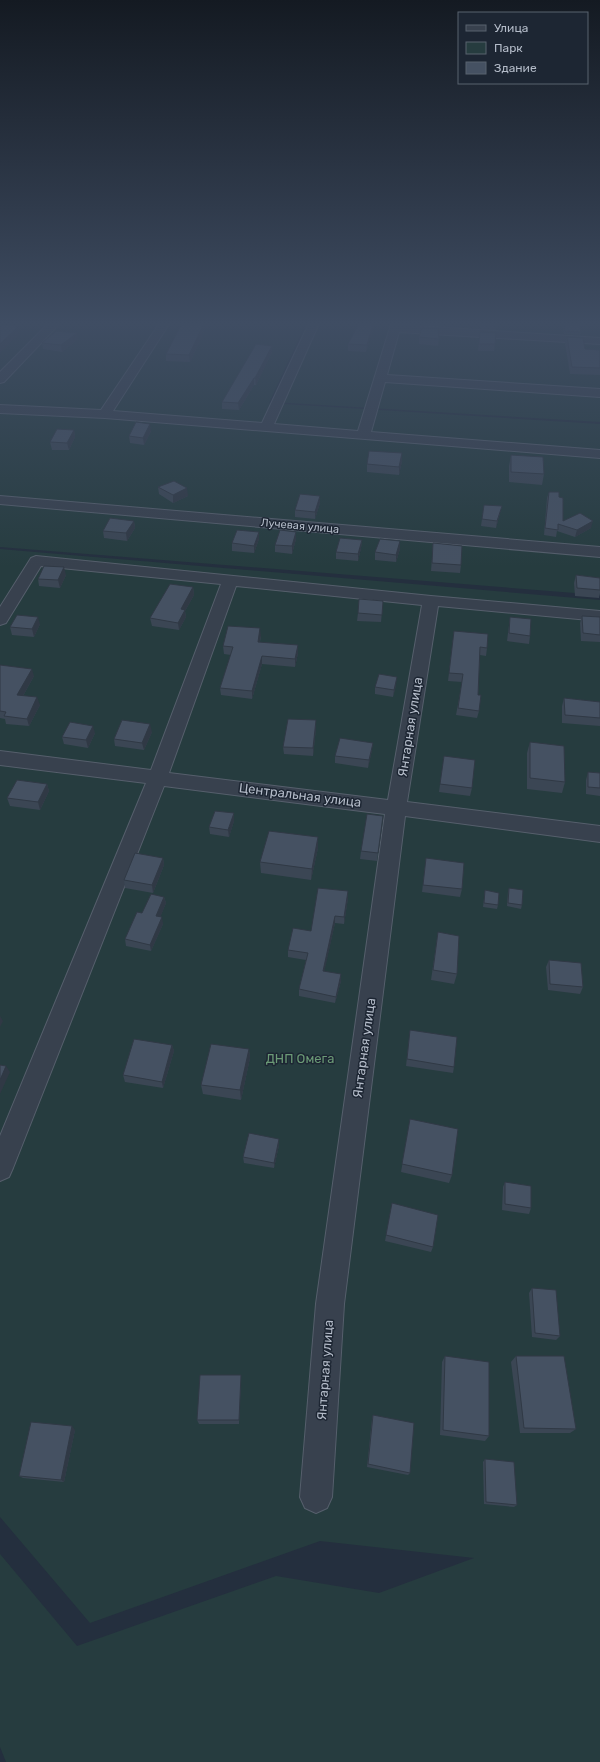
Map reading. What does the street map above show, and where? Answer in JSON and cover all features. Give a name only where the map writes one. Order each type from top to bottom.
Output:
[{"type":"street","points":[[105,414],[112,403]]},
{"type":"street","points":[[266,427],[277,403]]},
{"type":"street","points":[[363,435],[373,403]]},
{"type":"street","points":[[0,409],[105,414],[600,454]]},
{"type":"street","name":"Лучевая улица","points":[[0,500],[600,552]]},
{"type":"street","points":[[0,620],[36,560],[431,601],[600,616]]},
{"type":"street","points":[[0,1168],[158,777],[230,580]]},
{"type":"street","name":"Янтарная улица","points":[[316,1497],[330,1304],[396,808],[431,601]]},
{"type":"street","name":"Центральная улица","points":[[0,758],[600,834]]},
{"type":"green space","points":[[0,403],[273,403],[600,424],[600,595],[0,547]]},
{"type":"green space","points":[[292,403],[600,403],[600,422]]},
{"type":"green space","name":"ДНП Омега","points":[[0,549],[600,600],[600,1762],[6,1762],[0,1747],[0,1554],[77,1646],[276,1576],[379,1593],[474,1558],[320,1541],[90,1623],[0,1517]]},
{"type":"building","points":[[136,422],[150,424],[143,438],[129,436]]},
{"type":"building","points":[[57,429],[74,430],[67,443],[50,442]]},
{"type":"building","points":[[369,451],[402,453],[399,467],[367,464]]},
{"type":"building","points":[[511,455],[543,457],[544,474],[511,472]]},
{"type":"building","points":[[174,481],[187,488],[173,495],[158,487]]},
{"type":"building","points":[[549,492],[559,492],[559,497],[563,498],[563,521],[580,513],[593,521],[577,530],[558,524],[558,530],[545,528]]},
{"type":"building","points":[[300,494],[320,496],[315,512],[295,510]]},
{"type":"building","points":[[484,505],[502,506],[497,521],[482,519]]},
{"type":"building","points":[[110,518],[134,521],[126,533],[103,531]]},
{"type":"building","points":[[237,530],[259,532],[254,546],[232,543]]},
{"type":"building","points":[[280,530],[296,532],[292,546],[275,545]]},
{"type":"building","points":[[340,538],[362,540],[358,554],[336,552]]},
{"type":"building","points":[[380,539],[400,541],[396,555],[375,552]]},
{"type":"building","points":[[433,543],[462,546],[461,565],[432,563]]},
{"type":"building","points":[[44,566],[64,567],[58,580],[38,579]]},
{"type":"building","points":[[576,575],[600,578],[600,590],[577,588]]},
{"type":"building","points":[[170,584],[193,587],[181,609],[185,610],[178,623],[150,618]]},
{"type":"building","points":[[359,599],[383,601],[382,615],[358,613]]},
{"type":"building","points":[[17,615],[38,617],[32,629],[10,627]]},
{"type":"building","points":[[582,616],[600,617],[600,635],[583,633]]},
{"type":"building","points":[[510,617],[531,619],[530,636],[509,633]]},
{"type":"building","points":[[228,626],[260,628],[258,642],[298,645],[295,659],[262,656],[252,691],[220,688],[233,647],[223,646]]},
{"type":"building","points":[[454,631],[488,634],[487,648],[480,647],[478,695],[481,695],[479,711],[458,708],[463,674],[449,673]]},
{"type":"building","points":[[0,665],[32,669],[17,695],[37,697],[27,719],[4,716],[6,712],[0,711]]},
{"type":"building","points":[[379,674],[397,677],[394,690],[375,687]]},
{"type":"building","points":[[564,698],[600,702],[600,718],[565,715]]},
{"type":"building","points":[[288,719],[316,720],[313,748],[283,747]]},
{"type":"building","points":[[122,720],[150,724],[142,743],[114,739]]},
{"type":"building","points":[[70,722],[93,726],[86,740],[62,737]]},
{"type":"building","points":[[340,738],[373,743],[369,760],[335,756]]},
{"type":"building","points":[[530,742],[564,746],[565,782],[530,778]]},
{"type":"building","points":[[444,756],[475,760],[472,788],[440,784]]},
{"type":"building","points":[[588,772],[600,773],[600,788],[588,787]]},
{"type":"building","points":[[17,780],[47,784],[38,802],[7,798]]},
{"type":"building","points":[[215,811],[234,813],[228,830],[209,827]]},
{"type":"building","points":[[367,814],[383,816],[378,853],[361,851]]},
{"type":"building","points":[[269,831],[318,837],[312,869],[260,862]]},
{"type":"building","points":[[135,853],[163,858],[152,885],[124,880]]},
{"type":"building","points":[[426,858],[464,863],[462,889],[423,885]]},
{"type":"building","points":[[318,888],[348,891],[344,917],[335,916],[323,971],[341,974],[336,997],[299,989],[308,953],[288,950],[293,928],[311,931]]},
{"type":"building","points":[[509,888],[523,890],[522,905],[508,903]]},
{"type":"building","points":[[485,890],[499,893],[498,905],[484,903]]},
{"type":"building","points":[[151,894],[164,897],[156,916],[162,917],[150,945],[125,939],[137,912],[142,913]]},
{"type":"building","points":[[438,932],[459,936],[457,974],[433,970]]},
{"type":"building","points":[[549,960],[581,963],[583,987],[550,984]]},
{"type":"building","points":[[410,1030],[457,1037],[454,1067],[407,1059]]},
{"type":"building","points":[[134,1039],[172,1045],[162,1082],[123,1075]]},
{"type":"building","points":[[211,1044],[249,1049],[240,1090],[201,1085]]},
{"type":"building","points":[[0,1065],[6,1066],[0,1080]]},
{"type":"building","points":[[410,1119],[458,1129],[452,1175],[402,1164]]},
{"type":"building","points":[[249,1133],[279,1139],[274,1163],[243,1157]]},
{"type":"building","points":[[505,1182],[531,1186],[531,1208],[505,1204]]},
{"type":"building","points":[[392,1203],[438,1215],[433,1247],[386,1235]]},
{"type":"building","points":[[532,1288],[556,1290],[560,1336],[535,1333]]},
{"type":"building","points":[[445,1356],[489,1362],[489,1436],[443,1430]]},
{"type":"building","points":[[516,1356],[564,1356],[576,1429],[524,1428]]},
{"type":"building","points":[[200,1375],[241,1375],[239,1420],[197,1420]]},
{"type":"building","points":[[373,1415],[414,1423],[410,1473],[368,1464]]},
{"type":"building","points":[[31,1422],[72,1426],[61,1480],[19,1476]]},
{"type":"building","points":[[485,1459],[514,1462],[517,1505],[486,1502]]}]
